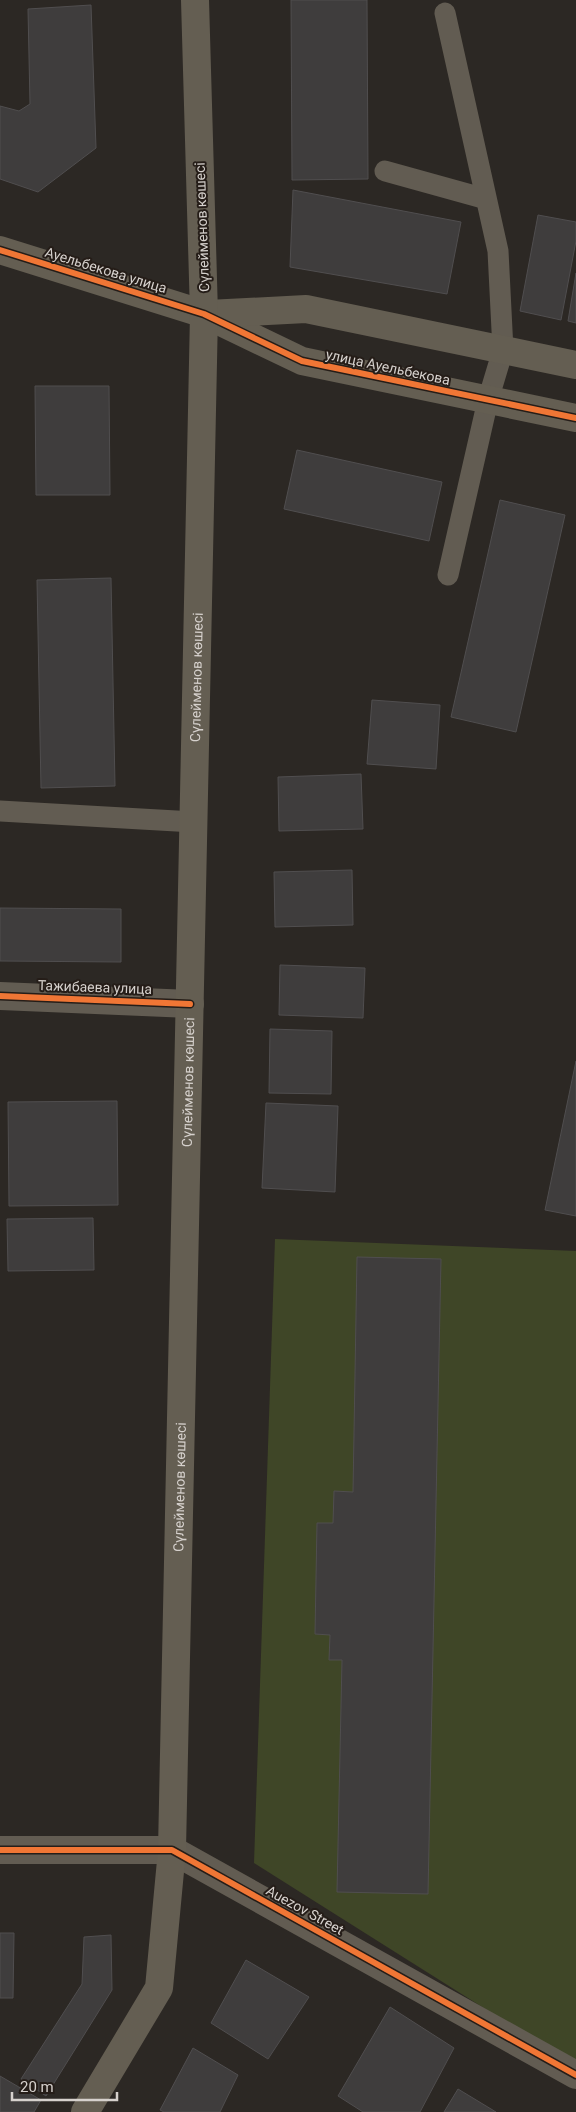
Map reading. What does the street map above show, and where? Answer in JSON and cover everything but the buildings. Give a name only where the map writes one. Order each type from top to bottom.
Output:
[{"type":"main road","name":"Сүлейменов көшесі","points":[[86,2112],[159,1988],[172,1850],[204,314],[195,0]]},
{"type":"main road","name":"Ауельбекова улица","points":[[0,250],[204,314]]},
{"type":"main road","points":[[204,314],[306,309],[576,365]]},
{"type":"main road","name":"улица Ауельбекова","points":[[204,314],[302,361],[576,418]]},
{"type":"street","name":"Тажибаева улица","points":[[0,996],[190,1004]]},
{"type":"street","name":"Auezov Street","points":[[0,1850],[172,1850],[576,2075]]},
{"type":"lane","points":[[444,13],[498,251],[503,350],[488,400],[448,575]]},
{"type":"lane","points":[[385,171],[486,199]]},
{"type":"lane","points":[[0,811],[194,822]]},
{"type":"green space","points":[[275,1239],[576,1251],[576,2066],[254,1863]]},
{"type":"cycle path","points":[[0,250],[204,314],[302,361],[576,418]]},
{"type":"cycle path","points":[[0,996],[190,1004]]},
{"type":"cycle path","points":[[0,1850],[172,1850],[576,2075]]}]
